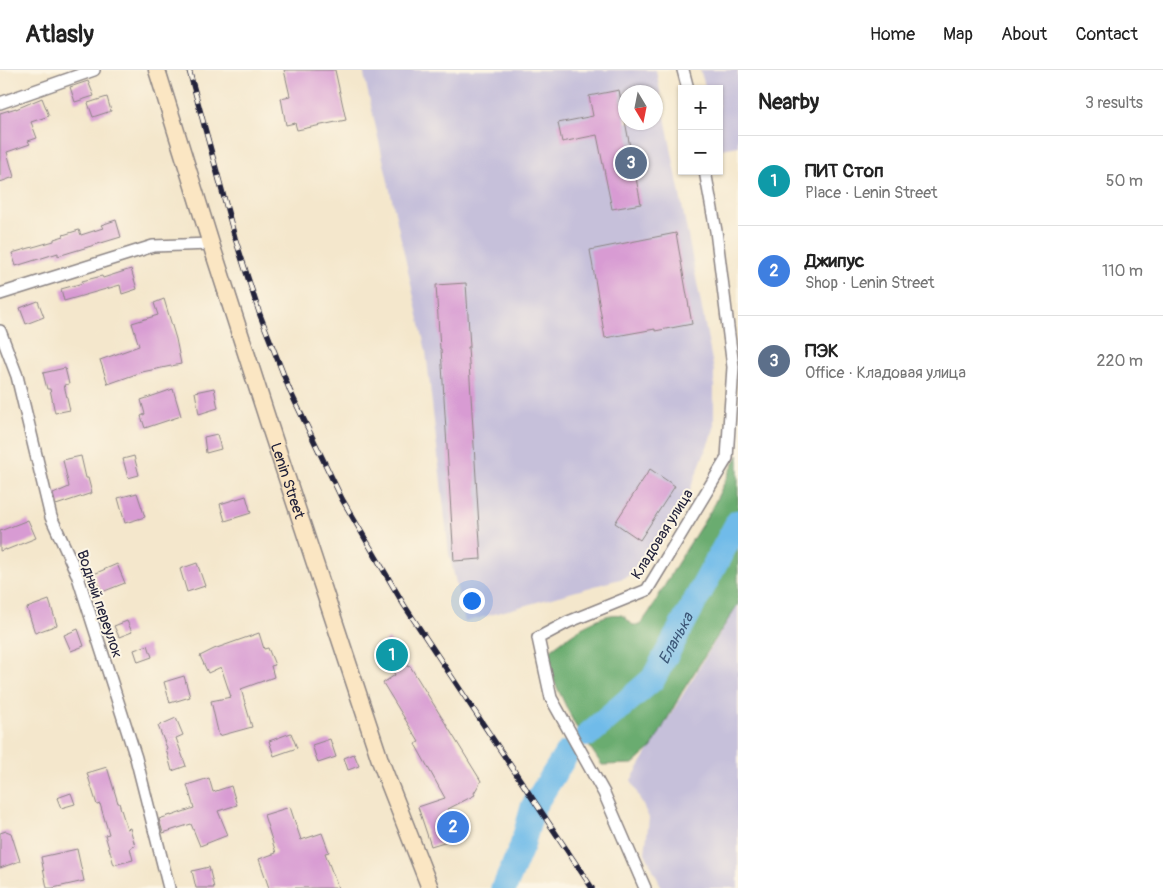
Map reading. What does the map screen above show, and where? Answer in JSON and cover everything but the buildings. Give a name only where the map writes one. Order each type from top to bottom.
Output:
[{"type":"main road","name":"Lenin Street","points":[[157,70],[211,244],[381,764],[430,888]]},
{"type":"street","points":[[0,103],[94,70]]},
{"type":"street","points":[[683,70],[687,85]]},
{"type":"street","name":"Кладовая улица","points":[[645,888],[604,793],[551,698],[538,638],[568,622],[647,590],[727,458],[733,367],[716,232],[706,175]]},
{"type":"street","points":[[0,294],[153,246],[211,244]]},
{"type":"street","name":"Водный переулок","points":[[0,331],[17,376],[51,516],[77,574],[136,758],[169,888]]},
{"type":"shaded area","points":[[363,70],[656,70],[659,85],[618,85],[618,130],[663,130],[663,106],[714,371],[714,429],[684,505],[627,577],[465,622],[449,553],[426,351]]},
{"type":"shaded area","points":[[700,70],[738,70],[738,146],[723,149],[723,85],[705,85]]},
{"type":"shaded area","points":[[738,604],[738,888],[662,888],[645,853],[649,818],[631,780]]},
{"type":"green space","points":[[738,455],[738,604],[682,692],[652,747],[633,764],[602,765],[575,725],[553,679],[549,651],[573,633],[603,617],[621,615],[633,625],[640,625],[711,510]]},
{"type":"waterway","name":"Еланька","points":[[589,734],[653,679],[738,522]]},
{"type":"waterway","name":"Еланька","points":[[503,888],[522,846],[533,807],[567,753]]},
{"type":"railway","points":[[189,70],[235,238],[260,315],[290,391],[342,499],[404,605],[592,888]]},
{"type":"place","name":"ПЭК","points":[[631,163]]},
{"type":"place","name":"ПИТ Стоп","points":[[392,655]]},
{"type":"place","name":"Джипус","points":[[453,827]]}]
